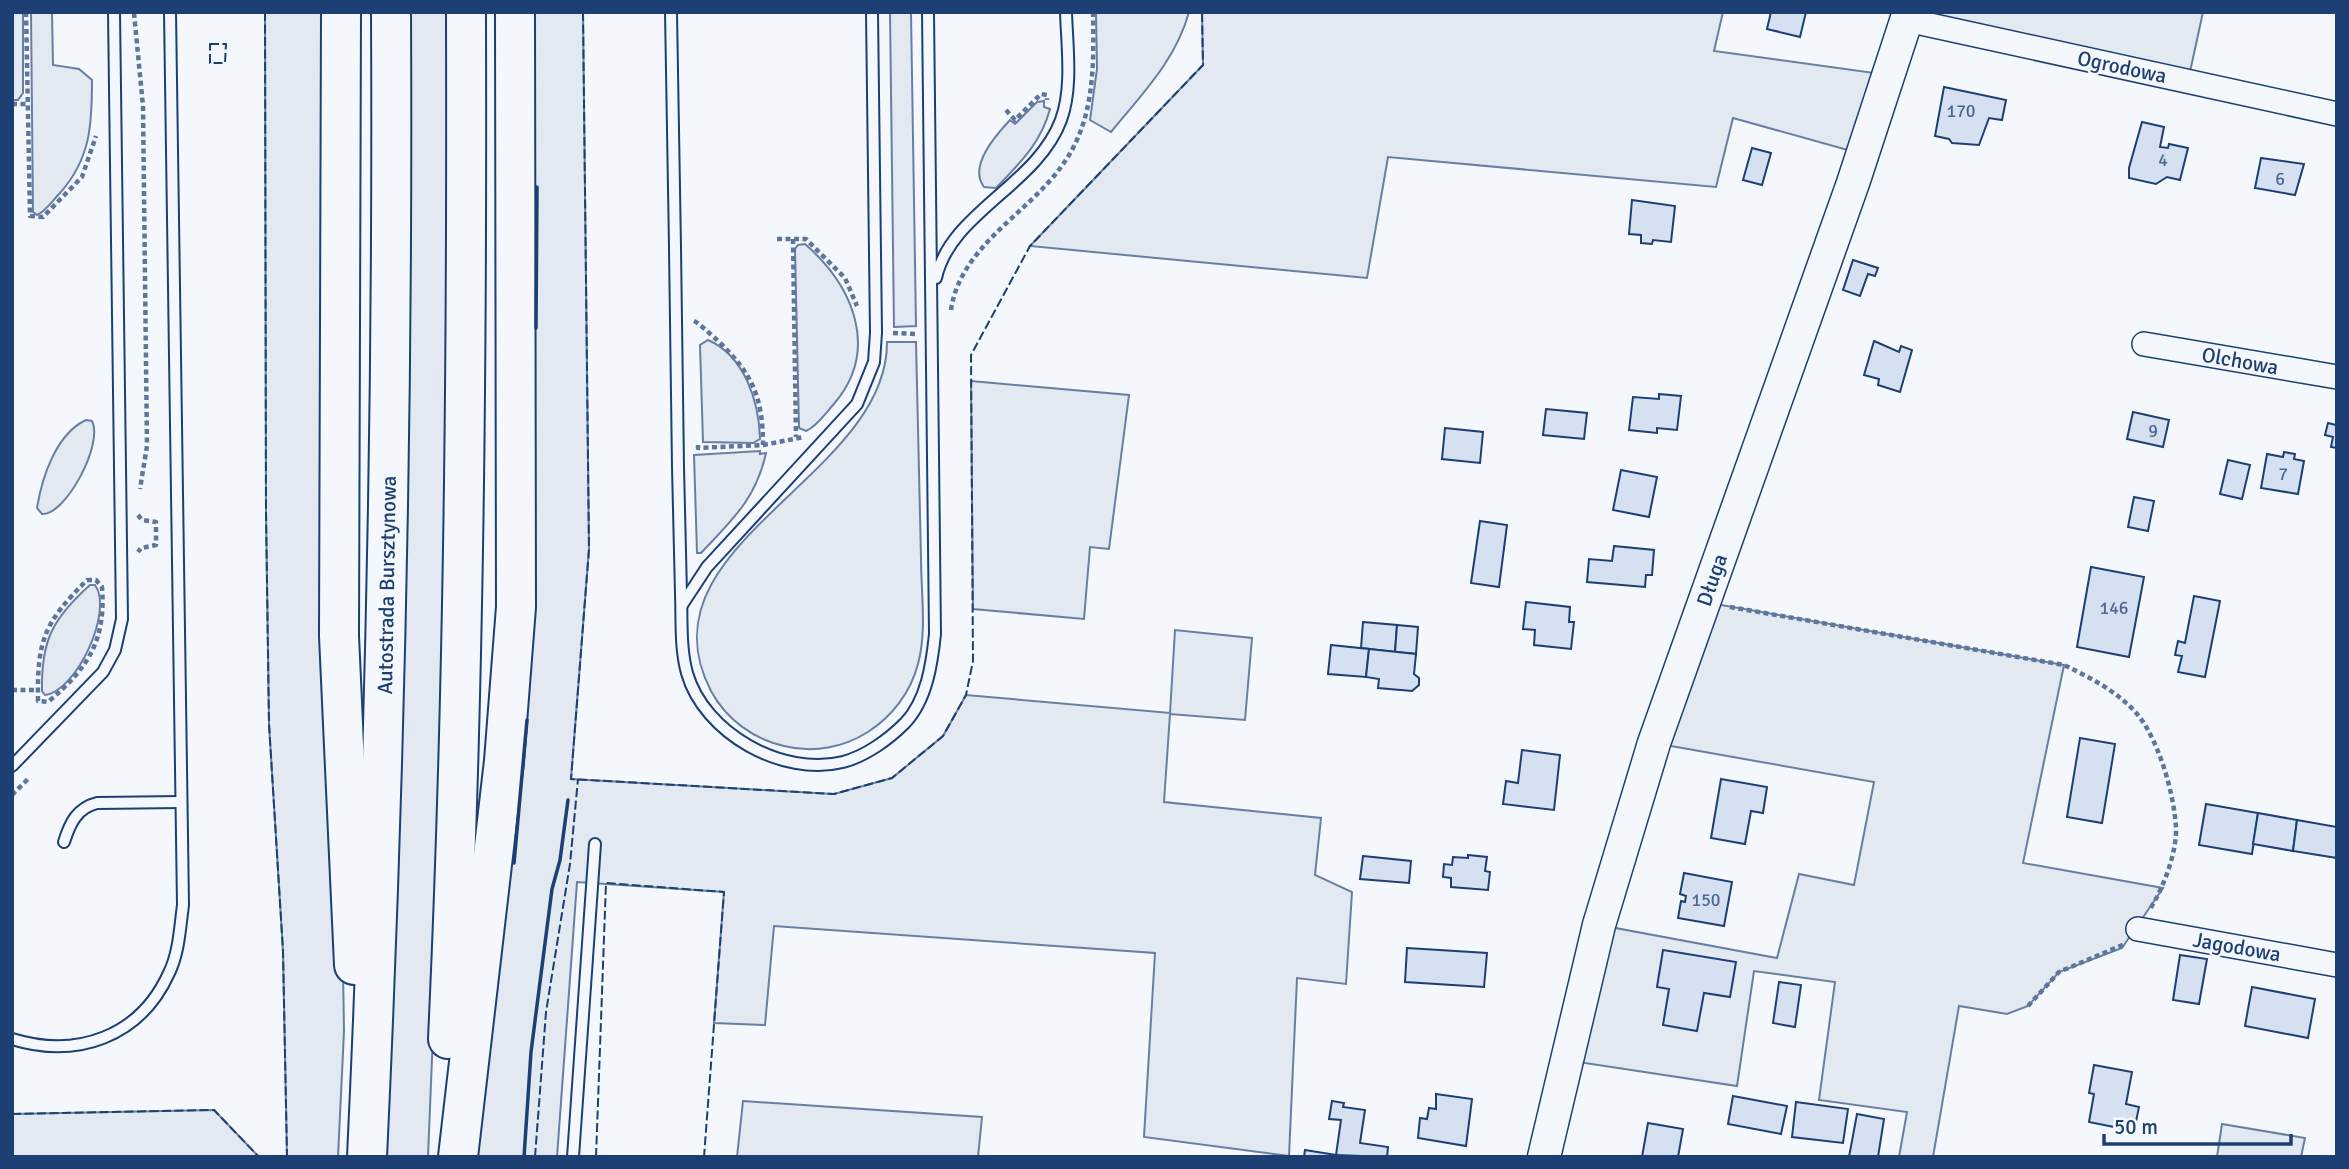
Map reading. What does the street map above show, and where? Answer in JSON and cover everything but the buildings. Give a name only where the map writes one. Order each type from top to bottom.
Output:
[{"type":"highway","points":[[341,12],[339,636],[344,797],[353,951],[356,1157]]},
{"type":"highway","name":"Autostrada Bursztynowa","points":[[367,1157],[383,801],[391,337],[391,12]]},
{"type":"highway","points":[[443,1157],[460,776],[467,269],[466,12]]},
{"type":"highway","points":[[458,1157],[504,761],[516,607],[515,12]]},
{"type":"street","name":"Ogrodowa","points":[[1908,16],[2337,114]]},
{"type":"street","name":"Długa","points":[[1544,1157],[1600,925],[1654,743],[1908,16]]},
{"type":"street","name":"Olchowa","points":[[2144,344],[2337,377]]},
{"type":"street","name":"Jagodowa","points":[[2138,929],[2337,965]]},
{"type":"lane","points":[[12,766],[103,672],[115,650],[122,619],[114,12]]},
{"type":"lane","points":[[12,1039],[57,1047],[97,1042],[135,1020],[156,997],[170,971],[179,937],[183,905],[170,12]]},
{"type":"lane","points":[[671,12],[681,606],[687,673],[697,696],[731,736],[761,752],[794,761],[843,762],[867,752],[907,721],[924,690],[935,634],[928,12]]},
{"type":"lane","points":[[681,606],[707,567],[857,404],[868,381],[876,333],[872,12]]},
{"type":"lane","points":[[932,298],[939,267],[946,251],[1030,169],[1052,140],[1065,104],[1066,12]]},
{"type":"lane","points":[[64,842],[76,816],[85,806],[97,803],[181,802]]},
{"type":"lane","points":[[573,1157],[595,844]]},
{"type":"path","points":[[26,12],[28,211],[34,218],[43,218],[82,177],[96,132]]},
{"type":"path","points":[[1006,110],[1015,120],[1041,94],[1047,95],[1046,100],[1087,109]]},
{"type":"path","points":[[12,104],[27,104]]},
{"type":"path","points":[[777,239],[806,239],[836,268],[853,294],[859,314]]},
{"type":"path","points":[[793,239],[796,437]]},
{"type":"path","points":[[695,332],[694,320],[738,360],[757,391],[761,407],[763,445]]},
{"type":"path","points":[[697,435],[698,448],[763,445],[807,437],[814,432]]},
{"type":"path","points":[[87,580],[96,580],[102,593],[101,628],[97,645],[75,677],[48,702],[38,701],[38,690],[38,653],[51,620],[87,580]]},
{"type":"path","points":[[1704,602],[2064,665],[2106,686],[2144,724],[2165,772],[2176,829],[2163,888],[2138,929],[2122,948],[2059,972],[2028,1006]]},
{"type":"path","points":[[12,690],[38,690]]},
{"type":"shaded area","points":[[12,12],[23,12],[23,93],[18,100],[12,100]]},
{"type":"shaded area","points":[[31,12],[52,12],[53,65],[79,69],[92,80],[90,126],[84,153],[70,180],[37,215],[33,212]]},
{"type":"shaded area","points":[[265,12],[328,12],[344,1031],[338,1157],[287,1157],[283,951],[269,724]]},
{"type":"shaded area","points":[[407,12],[450,12],[442,812],[428,1157],[385,1157]]},
{"type":"shaded area","points":[[530,12],[583,12],[589,549],[571,779],[834,794],[892,778],[943,736],[966,695],[1170,713],[1175,630],[1252,638],[1245,720],[1170,714],[1164,802],[1321,818],[1315,875],[1352,892],[1346,984],[1297,978],[1289,1156],[1144,1137],[1155,953],[774,926],[765,1025],[714,1023],[724,892],[577,882],[557,1157],[475,1157]]},
{"type":"shaded area","points":[[890,12],[911,12],[916,326],[894,327]]},
{"type":"shaded area","points":[[1096,12],[1189,12],[1167,61],[1111,132],[1090,120],[1097,69]]},
{"type":"shaded area","points":[[1202,12],[1723,12],[1714,51],[1889,75],[1862,154],[1733,118],[1716,187],[1388,157],[1367,278],[1030,246],[1203,65]]},
{"type":"shaded area","points":[[1909,12],[2203,12],[2188,81]]},
{"type":"shaded area","points":[[1044,101],[1044,107],[1050,109],[1035,142],[996,188],[984,187],[979,170],[991,142],[1010,120],[1015,124],[1037,102]]},
{"type":"shaded area","points":[[805,244],[822,261],[848,299],[858,341],[856,363],[848,384],[824,416],[806,431],[799,428],[795,249],[798,245]]},
{"type":"shaded area","points":[[708,340],[732,357],[748,382],[759,425],[760,439],[753,443],[703,442],[700,345]]},
{"type":"shaded area","points":[[887,342],[916,342],[923,611],[918,664],[899,703],[885,719],[868,732],[849,742],[828,748],[784,746],[751,733],[724,710],[711,691],[697,640],[707,594],[734,552],[849,433],[877,390]]},
{"type":"shaded area","points":[[971,381],[1129,395],[1109,549],[1090,547],[1084,619],[973,609]]},
{"type":"shaded area","points":[[86,420],[92,421],[94,432],[88,461],[61,504],[51,512],[42,514],[37,508],[52,458],[66,435]]},
{"type":"shaded area","points":[[760,451],[760,454],[766,453],[762,469],[749,496],[723,530],[701,553],[697,553],[694,455]]},
{"type":"shaded area","points":[[90,585],[95,585],[100,597],[100,613],[89,649],[69,680],[57,690],[45,695],[42,691],[42,673],[51,632],[66,609]]},
{"type":"shaded area","points":[[1704,602],[2064,665],[2023,863],[2163,888],[2122,948],[2059,972],[2028,1006],[2007,1014],[1959,1006],[1933,1157],[1899,1157],[1907,1112],[1819,1100],[1835,982],[1754,971],[1737,1086],[1565,1060],[1599,925],[1777,958],[1799,874],[1854,885],[1874,782],[1654,743]]},
{"type":"shaded area","points":[[743,1101],[982,1117],[978,1157],[737,1157]]},
{"type":"shaded area","points":[[214,1110],[259,1157],[12,1157],[12,1114]]},
{"type":"shaded area","points":[[2222,1124],[2305,1138],[2301,1157],[2217,1157]]},
{"type":"fence","points":[[265,12],[269,724],[283,951],[287,1157]]},
{"type":"fence","points":[[583,12],[589,549],[571,779],[834,794],[892,778],[943,736],[966,695],[973,661],[971,355],[1030,246],[1203,65],[1202,12]]},
{"type":"fence","points":[[210,44],[226,44],[225,63],[210,63],[210,44]]},
{"type":"fence","points":[[535,1157],[546,1012],[570,864],[578,779]]},
{"type":"fence","points":[[596,1157],[606,883],[724,892],[704,1157]]},
{"type":"fence","points":[[12,1114],[214,1110],[259,1157]]},
{"type":"wall","points":[[536,328],[537,187]]},
{"type":"wall","points":[[514,863],[527,720]]},
{"type":"wall","points":[[524,1157],[531,1052],[552,889],[560,860],[568,800]]}]
